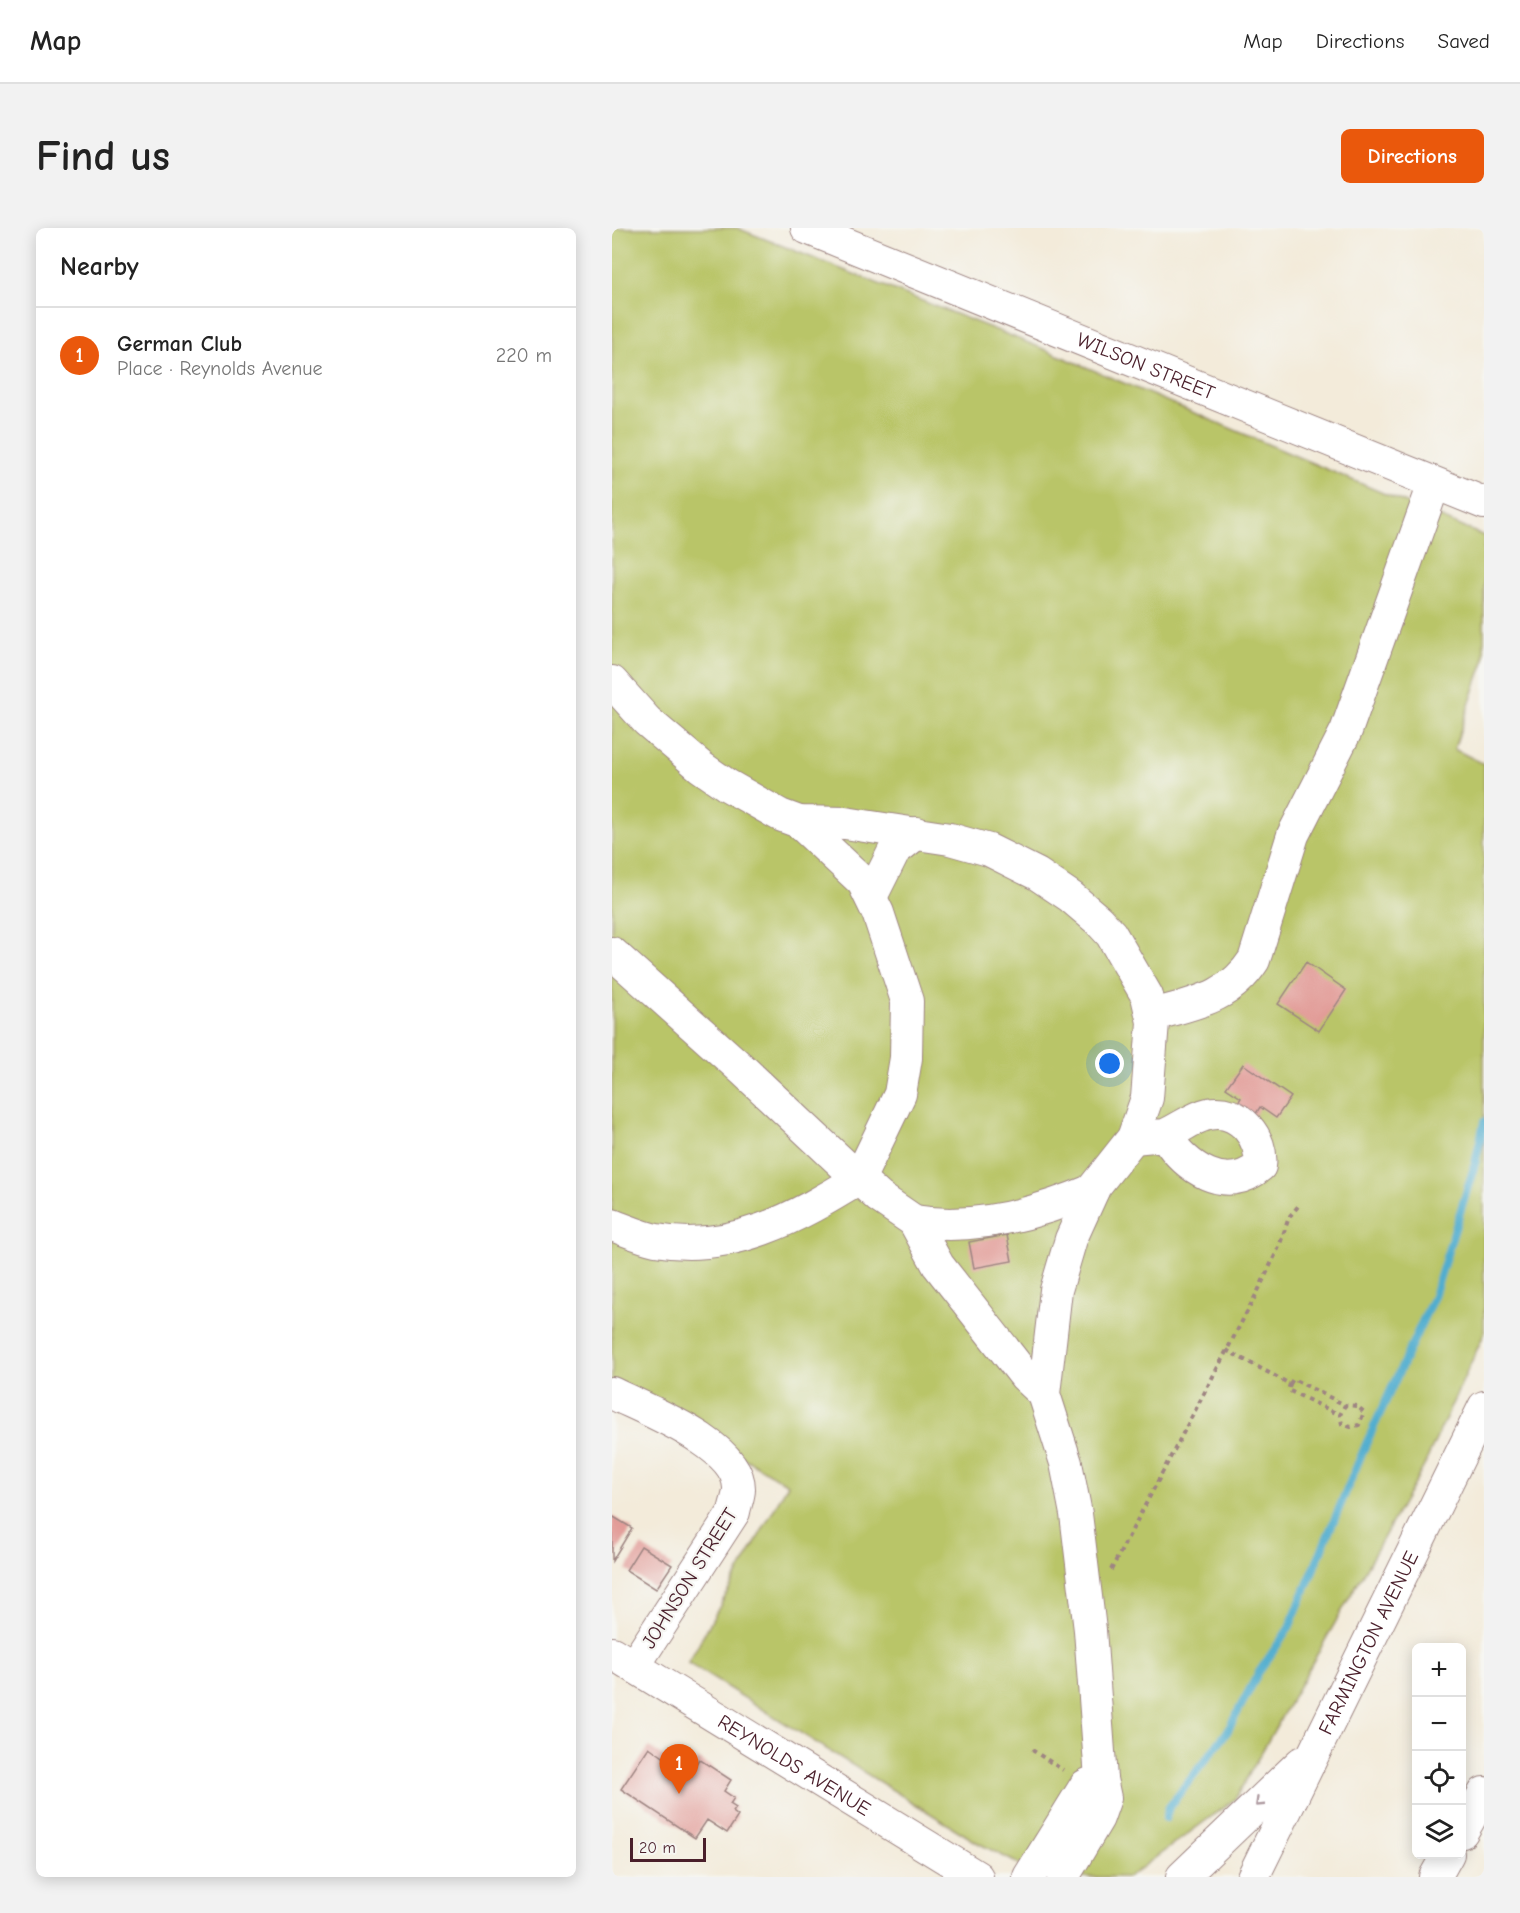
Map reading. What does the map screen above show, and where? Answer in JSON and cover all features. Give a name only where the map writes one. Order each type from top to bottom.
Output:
[{"type":"street","name":"WILSON STREET","points":[[807,228],[1484,503]]},
{"type":"street","points":[[1152,1015],[1220,994],[1242,978],[1254,960],[1293,835],[1346,731],[1434,484]]},
{"type":"street","points":[[612,682],[647,721],[701,767],[768,810],[799,822],[846,823],[917,833],[989,850],[1037,874],[1071,897],[1111,934],[1147,996],[1152,1015],[1153,1039],[1147,1098],[1133,1138],[1093,1190],[1079,1216],[1062,1265],[1048,1341],[1044,1394],[1066,1463],[1076,1514],[1090,1630],[1094,1782],[1105,1798],[1098,1818],[1064,1877]]},
{"type":"street","points":[[612,1225],[655,1240],[687,1243],[720,1241],[755,1233],[786,1221],[859,1179],[900,1094],[909,1023],[907,1000],[899,969],[871,897],[851,869],[799,822]]},
{"type":"street","points":[[871,897],[894,851],[917,833]]},
{"type":"street","points":[[612,953],[744,1071],[879,1197],[915,1221],[933,1224],[996,1220],[1072,1199],[1093,1190]]},
{"type":"street","points":[[1133,1138],[1166,1135]]},
{"type":"street","points":[[915,1221],[938,1265],[1025,1376],[1044,1394]]},
{"type":"street","name":"JOHNSON STREET","points":[[612,1393],[697,1435],[730,1462],[739,1488],[734,1512],[623,1660]]},
{"type":"street","name":"FARMINGTON AVENUE","points":[[1253,1877],[1317,1748],[1474,1451],[1484,1407]]},
{"type":"street","name":"REYNOLDS AVENUE","points":[[623,1660],[945,1868],[977,1877]]},
{"type":"street","points":[[1182,1877],[1317,1748]]},
{"type":"street","points":[[1029,1877],[1094,1782]]},
{"type":"street","points":[[1466,1824],[1484,1793]]},
{"type":"street","points":[[1435,1877],[1445,1859]]},
{"type":"path","points":[[1109,1575],[1279,1247],[1289,1216],[1300,1204]]},
{"type":"path","points":[[1226,1350],[1290,1384]]},
{"type":"path","points":[[1340,1415],[1288,1390],[1290,1384],[1293,1379],[1345,1405],[1361,1408],[1364,1418],[1359,1425],[1351,1428],[1342,1424],[1340,1415],[1345,1405]]},
{"type":"path","points":[[1032,1750],[1094,1782]]},
{"type":"green space","points":[[612,228],[737,228],[1039,347],[1484,536],[1484,661],[1454,749],[1484,764],[1484,1334],[1423,1468],[1235,1799],[1129,1877],[1044,1877],[978,1843],[688,1663],[788,1484],[612,1382]]},
{"type":"building","points":[[1306,962],[1346,990],[1319,1031],[1278,1004]]},
{"type":"building","points":[[1243,1064],[1291,1097],[1276,1118],[1260,1107],[1254,1117],[1236,1105],[1241,1098],[1226,1088]]},
{"type":"building","points":[[1007,1235],[1012,1261],[974,1268],[969,1242]]},
{"type":"building","points":[[612,1516],[632,1528],[612,1561]]},
{"type":"building","points":[[641,1546],[672,1565],[656,1589],[626,1570]]},
{"type":"building","points":[[649,1747],[689,1775],[699,1759],[731,1780],[724,1791],[734,1798],[730,1804],[736,1808],[733,1812],[738,1816],[727,1833],[707,1820],[695,1838],[621,1789]]},
{"type":"waterway","points":[[1166,1818],[1169,1807],[1227,1732],[1259,1672],[1289,1628],[1366,1444],[1434,1296],[1475,1164],[1484,1122]]},
{"type":"place","name":"German Club","points":[[679,1794]]}]
